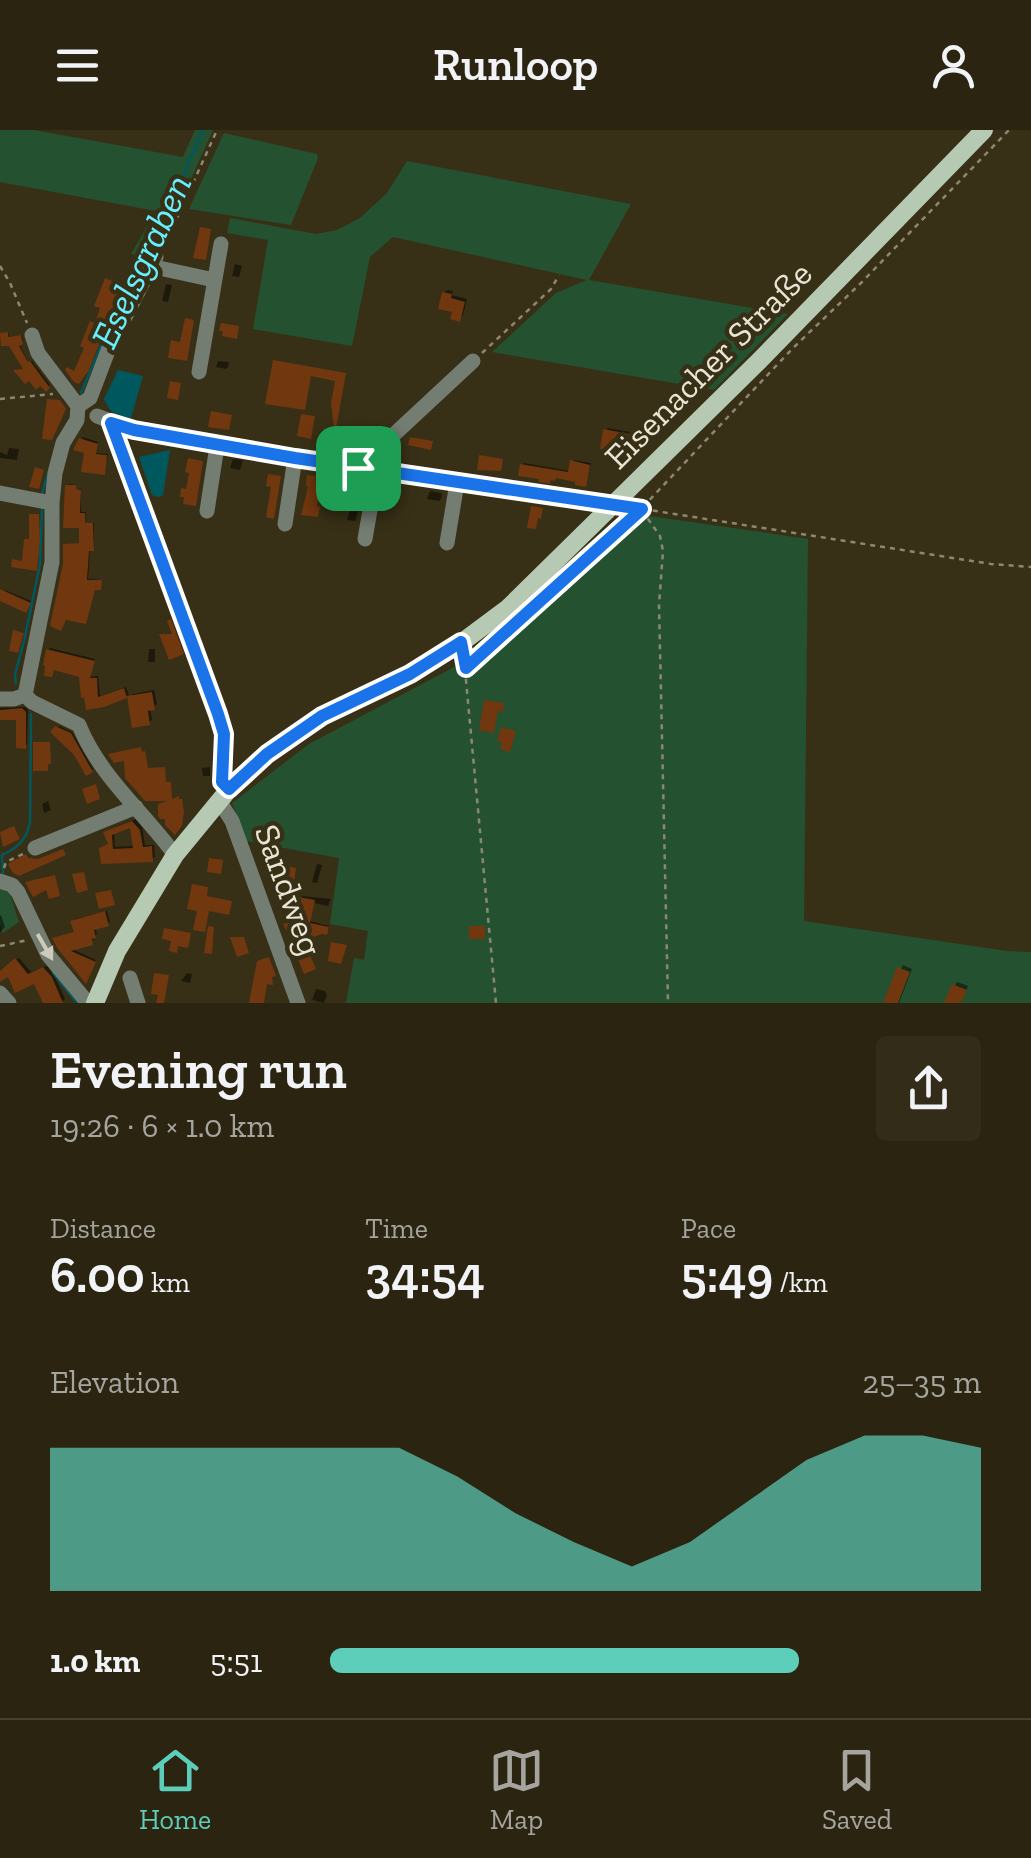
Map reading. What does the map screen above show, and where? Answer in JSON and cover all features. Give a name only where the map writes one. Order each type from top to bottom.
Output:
[{"type":"main road","name":"Eisenacher Straße","points":[[92,1003],[117,951],[175,856],[222,796],[267,754],[322,716],[410,674],[508,608],[616,504],[984,130]]},
{"type":"street","points":[[199,372],[221,244]]},
{"type":"street","points":[[25,695],[52,562],[55,473],[78,405],[153,262],[214,280]]},
{"type":"street","points":[[32,336],[38,354],[78,405],[104,420],[134,430],[358,468],[616,504]]},
{"type":"street","points":[[358,468],[473,361]]},
{"type":"street","points":[[104,420],[218,714],[224,734],[222,796]]},
{"type":"street","points":[[207,511],[216,446]]},
{"type":"street","points":[[285,524],[295,458]]},
{"type":"street","points":[[365,539],[376,470]]},
{"type":"street","points":[[448,543],[457,483]]},
{"type":"street","points":[[0,493],[52,504]]},
{"type":"street","points":[[0,699],[25,695]]},
{"type":"street","points":[[25,695],[79,725],[110,780],[175,856]]},
{"type":"street","points":[[110,780],[110,818]]},
{"type":"street","name":"Sandweg","points":[[222,796],[298,1003]]},
{"type":"street","points":[[35,848],[136,807]]},
{"type":"street","points":[[6,883],[22,899],[48,955],[92,1003]]},
{"type":"street","points":[[130,978],[138,1003]]},
{"type":"street","points":[[0,992],[10,1003]]},
{"type":"path","points":[[153,262],[217,130]]},
{"type":"path","points":[[466,668],[642,509],[782,360],[1009,130]]},
{"type":"path","points":[[0,266],[32,336]]},
{"type":"path","points":[[473,361],[551,289],[559,275]]},
{"type":"path","points":[[0,399],[49,394],[78,405]]},
{"type":"path","points":[[616,504],[991,564],[1031,567]]},
{"type":"path","points":[[642,509],[660,536],[663,550],[659,604],[668,1003]]},
{"type":"path","points":[[461,642],[496,1003]]},
{"type":"path","points":[[6,883],[6,862],[35,848]]},
{"type":"path","points":[[0,946],[29,939]]},
{"type":"green space","points":[[0,130],[34,130],[183,157],[195,130],[213,130],[151,257],[131,254],[156,211],[0,182]]},
{"type":"green space","points":[[224,133],[317,154],[291,225],[189,209]]},
{"type":"green space","points":[[407,161],[631,204],[589,280],[788,314],[714,390],[492,352],[556,293],[587,280],[393,237],[370,257],[352,346],[253,329],[268,240],[227,233],[230,218],[316,234],[337,230],[360,218],[387,193]]},
{"type":"green space","points":[[629,513],[808,539],[804,921],[1031,952],[1031,1003],[346,1003],[354,958],[364,960],[368,931],[330,924],[339,858],[246,841],[232,803],[309,744],[484,647]]},
{"type":"green space","points":[[0,887],[8,888],[19,922],[3,933],[0,924]]},
{"type":"water","points":[[118,370],[143,376],[131,418],[114,413],[104,399]]},
{"type":"water","points":[[170,450],[163,495],[158,497],[152,495],[139,457]]},
{"type":"building","points":[[200,227],[211,229],[206,260],[193,258]]},
{"type":"building","points":[[105,278],[122,285],[89,370],[79,384],[65,370],[67,367],[74,371],[90,321],[95,323],[100,308],[94,306]]},
{"type":"building","points":[[442,292],[465,302],[460,322],[450,319],[452,312],[438,309]]},
{"type":"building","points":[[185,318],[194,320],[187,361],[168,358],[171,340],[180,342]]},
{"type":"building","points":[[221,323],[239,326],[237,339],[222,336]]},
{"type":"building","points":[[8,332],[8,337],[21,335],[23,344],[19,346],[50,388],[46,392],[40,386],[36,390],[29,381],[25,384],[13,370],[23,369],[9,346],[1,346],[0,333]]},
{"type":"building","points":[[273,360],[346,373],[336,428],[331,403],[335,381],[311,376],[305,410],[265,404]]},
{"type":"building","points":[[170,381],[181,383],[178,400],[167,398]]},
{"type":"building","points":[[47,399],[60,400],[66,409],[52,440],[42,439]]},
{"type":"building","points":[[211,411],[232,415],[229,430],[208,427]]},
{"type":"building","points":[[301,414],[315,416],[311,439],[297,436]]},
{"type":"building","points":[[603,429],[640,436],[637,450],[623,447],[621,459],[612,457],[600,449]]},
{"type":"building","points":[[410,437],[433,441],[431,450],[408,445]]},
{"type":"building","points":[[79,438],[98,444],[96,454],[107,455],[105,475],[81,472],[84,453],[73,450]]},
{"type":"building","points":[[479,455],[503,459],[501,471],[477,470]]},
{"type":"building","points":[[188,458],[203,461],[196,506],[183,504],[184,497],[180,497],[181,488],[186,489]]},
{"type":"building","points":[[570,460],[590,465],[586,487],[556,478],[550,484],[518,476],[520,464],[568,472]]},
{"type":"building","points":[[35,467],[44,470],[39,489],[29,487]]},
{"type":"building","points":[[268,474],[281,476],[274,519],[266,517],[271,487],[266,486]]},
{"type":"building","points":[[307,475],[316,476],[315,481],[321,482],[318,517],[301,515]]},
{"type":"building","points":[[65,485],[76,485],[81,490],[80,513],[85,513],[85,523],[93,523],[94,551],[89,551],[87,580],[102,580],[101,590],[95,590],[86,624],[66,620],[61,631],[50,626],[63,564],[63,544],[79,543],[79,528],[63,528]]},
{"type":"building","points":[[531,506],[543,508],[536,529],[527,528]]},
{"type":"building","points":[[29,514],[39,514],[37,571],[11,567],[12,559],[22,561],[24,539],[29,539]]},
{"type":"building","points":[[0,589],[31,603],[26,613],[0,601]]},
{"type":"building","points":[[171,619],[184,654],[169,660],[159,634],[172,634],[167,621]]},
{"type":"building","points":[[13,630],[24,633],[18,653],[9,651]]},
{"type":"building","points":[[46,649],[95,661],[90,678],[97,678],[98,697],[124,688],[127,698],[86,710],[79,677],[54,670],[52,677],[44,676]]},
{"type":"building","points":[[152,692],[155,710],[148,711],[150,725],[132,728],[127,696]]},
{"type":"building","points":[[484,700],[504,703],[503,712],[498,711],[494,733],[479,730]]},
{"type":"building","points":[[22,708],[26,712],[26,749],[16,748],[16,720],[0,720],[0,710]]},
{"type":"building","points":[[55,726],[71,733],[93,772],[86,776],[74,755],[50,732]]},
{"type":"building","points":[[501,727],[516,731],[510,752],[500,749],[502,742],[497,741]]},
{"type":"building","points":[[33,742],[50,742],[48,771],[33,771]]},
{"type":"building","points":[[141,747],[148,768],[165,767],[172,799],[182,799],[182,826],[175,835],[165,825],[165,819],[158,816],[158,804],[167,801],[145,801],[125,778],[124,761],[114,763],[108,754]]},
{"type":"building","points":[[96,784],[100,799],[87,804],[82,789]]},
{"type":"building","points":[[132,821],[140,830],[143,847],[152,846],[153,862],[101,864],[99,848],[108,844],[103,832]],"holes":[[[130,828],[133,848],[113,849],[112,835]]]},
{"type":"building","points":[[14,826],[20,839],[3,847],[0,832]]},
{"type":"building","points":[[63,849],[66,855],[19,876],[8,864],[26,854],[38,859]]},
{"type":"building","points":[[209,858],[223,860],[221,874],[207,872]]},
{"type":"building","points":[[281,865],[296,868],[293,889],[276,887]]},
{"type":"building","points":[[84,872],[88,890],[77,893],[72,874]]},
{"type":"building","points":[[55,875],[60,896],[49,899],[46,890],[33,897],[25,882]]},
{"type":"building","points":[[192,884],[208,887],[207,896],[232,901],[229,915],[209,911],[205,932],[193,930],[197,911],[187,909]]},
{"type":"building","points":[[111,890],[115,905],[99,909],[95,893]]},
{"type":"building","points":[[298,897],[315,900],[310,923],[329,927],[327,935],[293,944],[283,924],[293,920]]},
{"type":"building","points":[[105,911],[109,926],[94,930],[93,945],[71,951],[96,962],[86,984],[52,938],[74,932],[70,921]]},
{"type":"building","points":[[208,926],[214,927],[212,954],[204,953]]},
{"type":"building","points":[[469,926],[485,926],[485,939],[469,939]]},
{"type":"building","points":[[164,928],[191,933],[188,948],[178,946],[177,953],[169,951],[171,941],[162,939]]},
{"type":"building","points":[[230,937],[244,937],[249,953],[237,957]]},
{"type":"building","points":[[331,942],[347,945],[341,964],[328,961]]},
{"type":"building","points":[[310,955],[316,969],[304,974],[298,959]]},
{"type":"building","points":[[269,957],[276,976],[272,977],[273,985],[267,984],[264,1003],[249,1003],[257,961]]},
{"type":"building","points":[[15,958],[28,974],[43,967],[52,977],[63,1003],[43,1003],[34,984],[15,993],[8,977],[0,982],[0,971]]},
{"type":"building","points":[[897,967],[910,972],[898,1003],[883,1003]]},
{"type":"building","points":[[154,973],[169,975],[164,1003],[156,1003],[158,995],[151,994]]},
{"type":"building","points":[[952,984],[967,990],[961,1003],[944,1003]]},
{"type":"waterway","name":"Eselsgraben","points":[[81,393],[136,262],[168,211],[203,130]]},
{"type":"waterway","name":"Eselsgraben","points":[[42,494],[48,473]]},
{"type":"waterway","name":"Eselsgraben","points":[[16,684],[40,564],[42,509]]},
{"type":"waterway","name":"Eselsgraben","points":[[3,873],[2,855],[21,842],[30,822],[31,714]]},
{"type":"waterway","name":"Eselsgraben","points":[[53,973],[77,1003]]},
{"type":"route","points":[[111,423],[216,446],[358,468],[642,509],[466,668],[461,642],[410,674],[322,716],[267,754],[229,789],[222,782],[224,734],[218,714],[111,423]]}]
